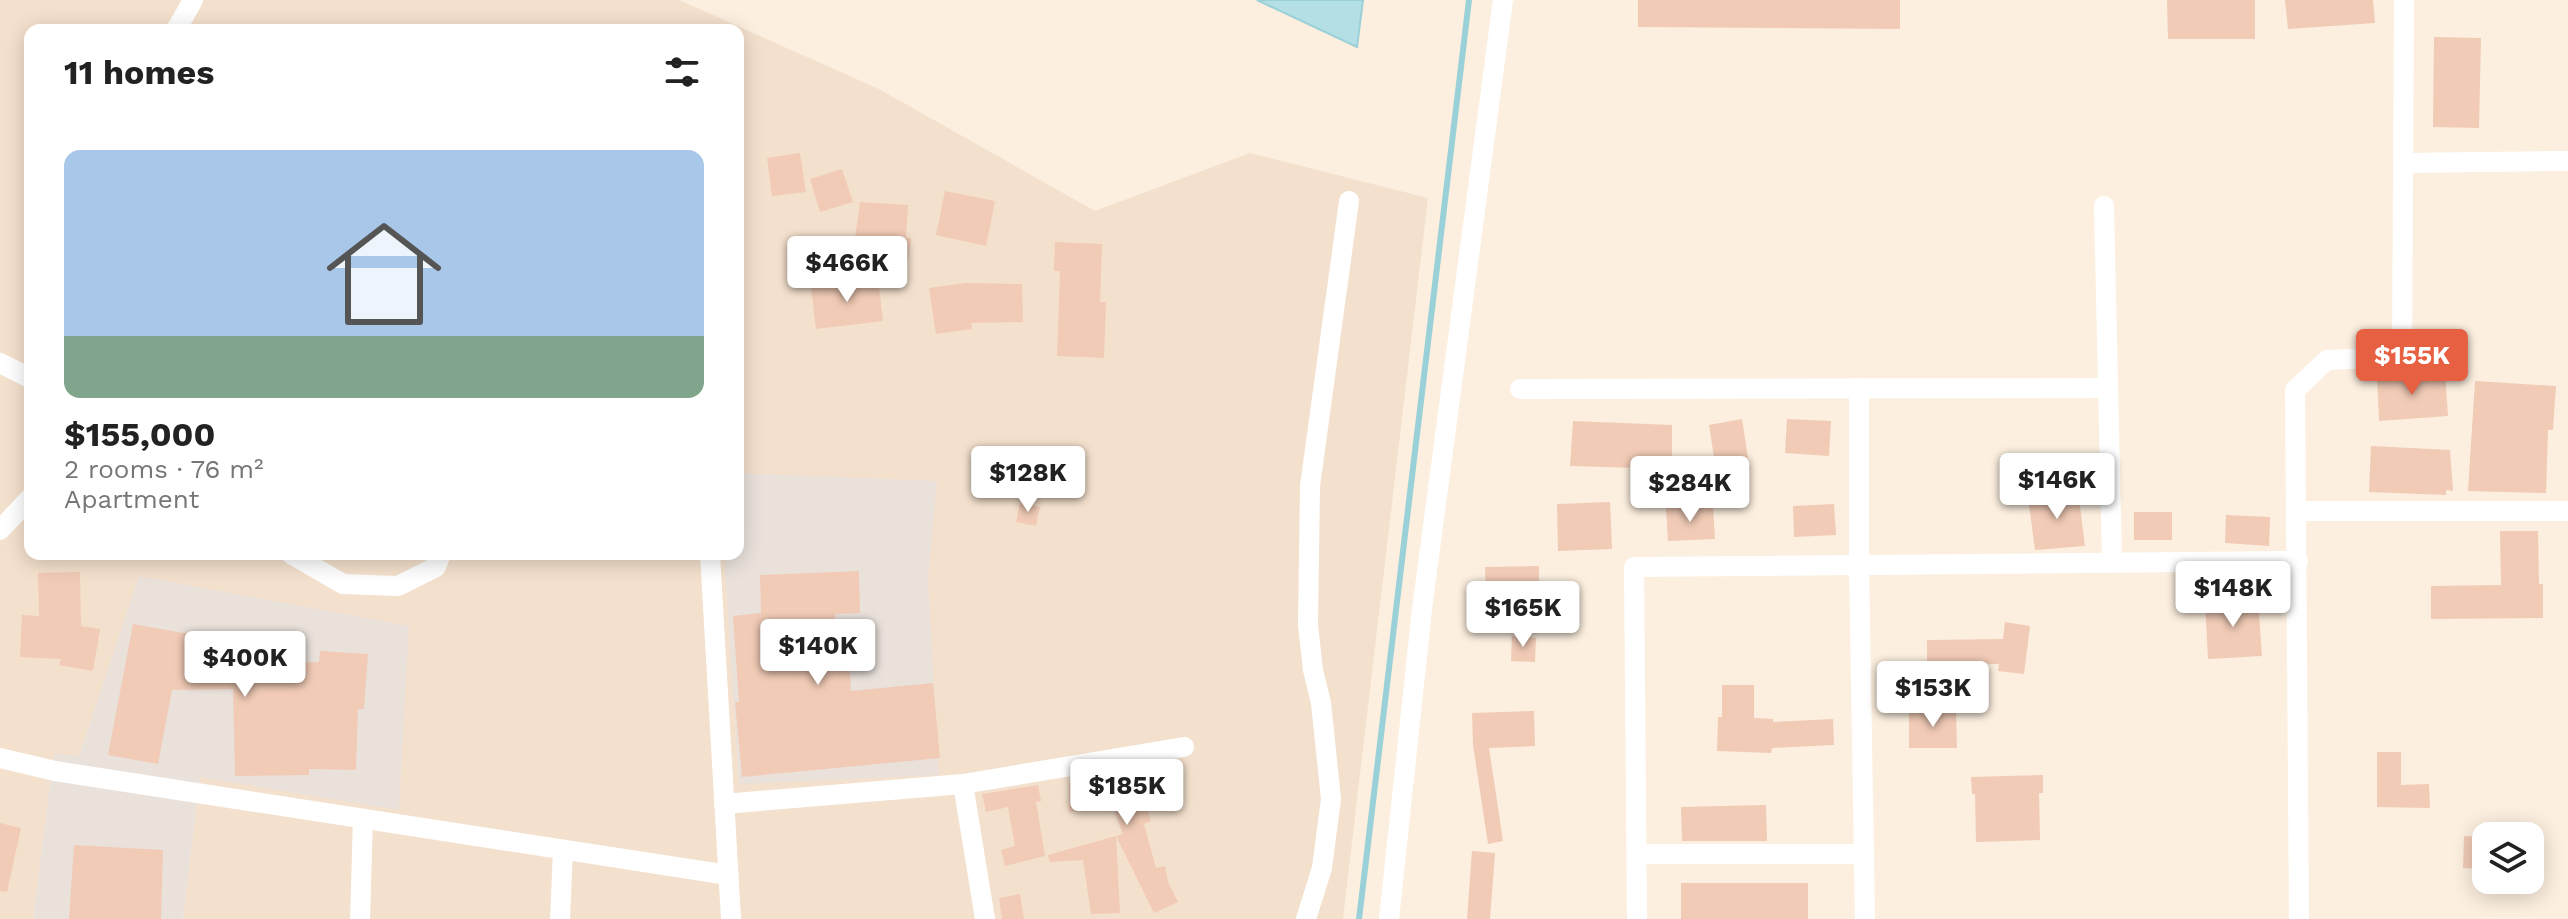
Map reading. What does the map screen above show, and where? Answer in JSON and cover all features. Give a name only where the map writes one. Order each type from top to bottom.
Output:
[{"type":"street","points":[[179,24],[193,0]]},
{"type":"street","points":[[1389,919],[1422,609],[1503,0]]},
{"type":"street","points":[[2299,919],[2295,390],[2327,360],[2402,357],[2404,0]]},
{"type":"street","points":[[2403,163],[2568,161]]},
{"type":"street","points":[[1306,919],[1322,868],[1331,799],[1321,703],[1313,670],[1308,625],[1310,486],[1349,201]]},
{"type":"street","points":[[2104,206],[2112,562]]},
{"type":"street","points":[[0,363],[24,375]]},
{"type":"street","points":[[1859,388],[1865,919]]},
{"type":"street","points":[[1520,389],[2108,388]]},
{"type":"street","points":[[0,530],[24,504]]},
{"type":"street","points":[[2297,511],[2568,511]]},
{"type":"street","points":[[301,560],[343,584],[398,586],[436,567],[439,560]]},
{"type":"street","points":[[710,560],[731,919]]},
{"type":"street","points":[[1637,919],[1639,854],[1634,567],[2298,561]]},
{"type":"street","points":[[724,804],[963,784],[1184,747]]},
{"type":"street","points":[[0,758],[55,771],[728,875]]},
{"type":"street","points":[[963,784],[985,919]]},
{"type":"street","points":[[360,919],[363,819]]},
{"type":"street","points":[[560,919],[563,850]]},
{"type":"street","points":[[1639,854],[1864,854]]},
{"type":"shaded area","points":[[0,0],[679,0],[733,24],[24,24],[24,560],[744,560],[744,29],[879,89],[1095,211],[1250,153],[1428,198],[1343,919],[183,919],[200,777],[140,576],[79,756],[54,754],[33,919],[0,919]]},
{"type":"shaded area","points":[[744,473],[937,481],[928,579],[939,775],[739,784],[724,560],[744,560]]},
{"type":"shaded area","points":[[139,576],[409,626],[399,810],[200,777],[183,919],[33,919],[54,753],[79,756]]},
{"type":"water","points":[[1257,0],[1363,0],[1357,47]]},
{"type":"building","points":[[1638,0],[1900,0],[1900,29],[1638,27]]},
{"type":"building","points":[[2167,0],[2255,0],[2255,39],[2168,39]]},
{"type":"building","points":[[2285,0],[2373,0],[2375,23],[2288,29]]},
{"type":"building","points":[[2434,37],[2481,38],[2479,128],[2433,127]]},
{"type":"building","points":[[800,153],[806,192],[772,196],[767,158]]},
{"type":"building","points":[[842,169],[853,202],[820,212],[810,179]]},
{"type":"building","points":[[945,191],[995,201],[986,246],[936,235]]},
{"type":"building","points":[[860,202],[908,205],[906,238],[911,238],[908,260],[853,253]]},
{"type":"building","points":[[1055,242],[1102,244],[1100,302],[1106,302],[1104,358],[1057,356],[1060,271],[1054,271]]},
{"type":"building","points":[[878,278],[883,321],[816,329],[811,286]]},
{"type":"building","points":[[966,283],[1022,284],[1023,322],[971,323],[972,329],[936,334],[929,288]]},
{"type":"building","points":[[2445,372],[2448,416],[2379,421],[2377,377]]},
{"type":"building","points":[[2475,381],[2556,386],[2553,430],[2548,430],[2546,493],[2468,491]]},
{"type":"building","points":[[1742,419],[1750,471],[1717,476],[1709,425]]},
{"type":"building","points":[[1787,419],[1831,421],[1829,456],[1785,453]]},
{"type":"building","points":[[1573,421],[1672,425],[1672,469],[1570,466]]},
{"type":"building","points":[[2371,446],[2450,450],[2453,491],[2446,490],[2446,495],[2369,492]]},
{"type":"building","points":[[2078,491],[2085,546],[2035,550],[2028,497]]},
{"type":"building","points":[[1610,502],[1612,549],[1558,551],[1557,504]]},
{"type":"building","points":[[1020,503],[1040,507],[1036,526],[1016,522]]},
{"type":"building","points":[[1834,504],[1836,535],[1794,537],[1793,506]]},
{"type":"building","points":[[1713,506],[1715,539],[1668,541],[1666,508]]},
{"type":"building","points":[[2134,512],[2172,512],[2172,540],[2134,540]]},
{"type":"building","points":[[2226,515],[2270,517],[2269,546],[2225,543]]},
{"type":"building","points":[[2500,531],[2538,531],[2543,618],[2431,619],[2431,586],[2501,585]]},
{"type":"building","points":[[1539,566],[1539,602],[1486,603],[1485,567]]},
{"type":"building","points":[[859,571],[860,613],[835,614],[839,653],[849,653],[851,691],[933,683],[940,758],[742,777],[735,702],[739,702],[733,616],[761,613],[760,575]]},
{"type":"building","points":[[80,572],[81,626],[100,629],[93,671],[59,665],[61,659],[20,657],[22,615],[39,616],[38,573]]},
{"type":"building","points":[[2258,599],[2262,656],[2208,659],[2205,602]]},
{"type":"building","points":[[2005,622],[2030,626],[2024,674],[1998,671],[1999,664],[1927,665],[1927,640],[2003,639]]},
{"type":"building","points":[[133,624],[183,633],[289,634],[290,663],[319,662],[320,651],[368,654],[364,709],[358,709],[356,770],[309,769],[309,775],[235,776],[233,689],[172,690],[158,764],[108,755]]},
{"type":"building","points":[[1512,636],[1536,638],[1535,662],[1511,661]]},
{"type":"building","points":[[1722,685],[1754,685],[1754,718],[1773,719],[1773,722],[1833,719],[1834,745],[1772,748],[1771,753],[1717,751],[1718,717],[1722,717]]},
{"type":"building","points":[[1909,710],[1956,710],[1957,748],[1909,748]]},
{"type":"building","points":[[1534,711],[1535,746],[1489,748],[1503,841],[1488,844],[1473,745],[1472,713]]},
{"type":"building","points":[[2377,752],[2401,752],[2401,785],[2429,784],[2430,808],[2377,807]]},
{"type":"building","points":[[1140,768],[1145,804],[1151,821],[1144,824],[1156,868],[1165,866],[1168,882],[1178,902],[1154,913],[1116,836],[1123,834],[1113,807],[1069,812],[1069,783],[1085,782],[1083,777]]},
{"type":"building","points":[[2043,775],[2043,793],[2039,793],[2040,840],[1976,842],[1975,794],[1972,794],[1971,777]]},
{"type":"building","points":[[1038,785],[1041,801],[1036,802],[1045,856],[1005,866],[1001,850],[1015,846],[1008,807],[986,812],[982,794]]},
{"type":"building","points":[[1766,805],[1767,841],[1682,841],[1681,807]]},
{"type":"building","points":[[0,823],[21,828],[7,892],[0,891]]},
{"type":"building","points":[[1116,836],[1120,913],[1091,914],[1083,860],[1050,862],[1048,855]]},
{"type":"building","points":[[2464,836],[2472,836],[2472,868],[2463,868]]},
{"type":"building","points":[[74,845],[163,850],[161,919],[69,919]]},
{"type":"building","points":[[1472,851],[1495,853],[1490,919],[1467,919]]},
{"type":"building","points":[[1681,883],[1808,883],[1808,919],[1681,919]]},
{"type":"building","points":[[1020,894],[1024,919],[1002,919],[999,898]]},
{"type":"waterway","points":[[1359,919],[1469,0]]}]
